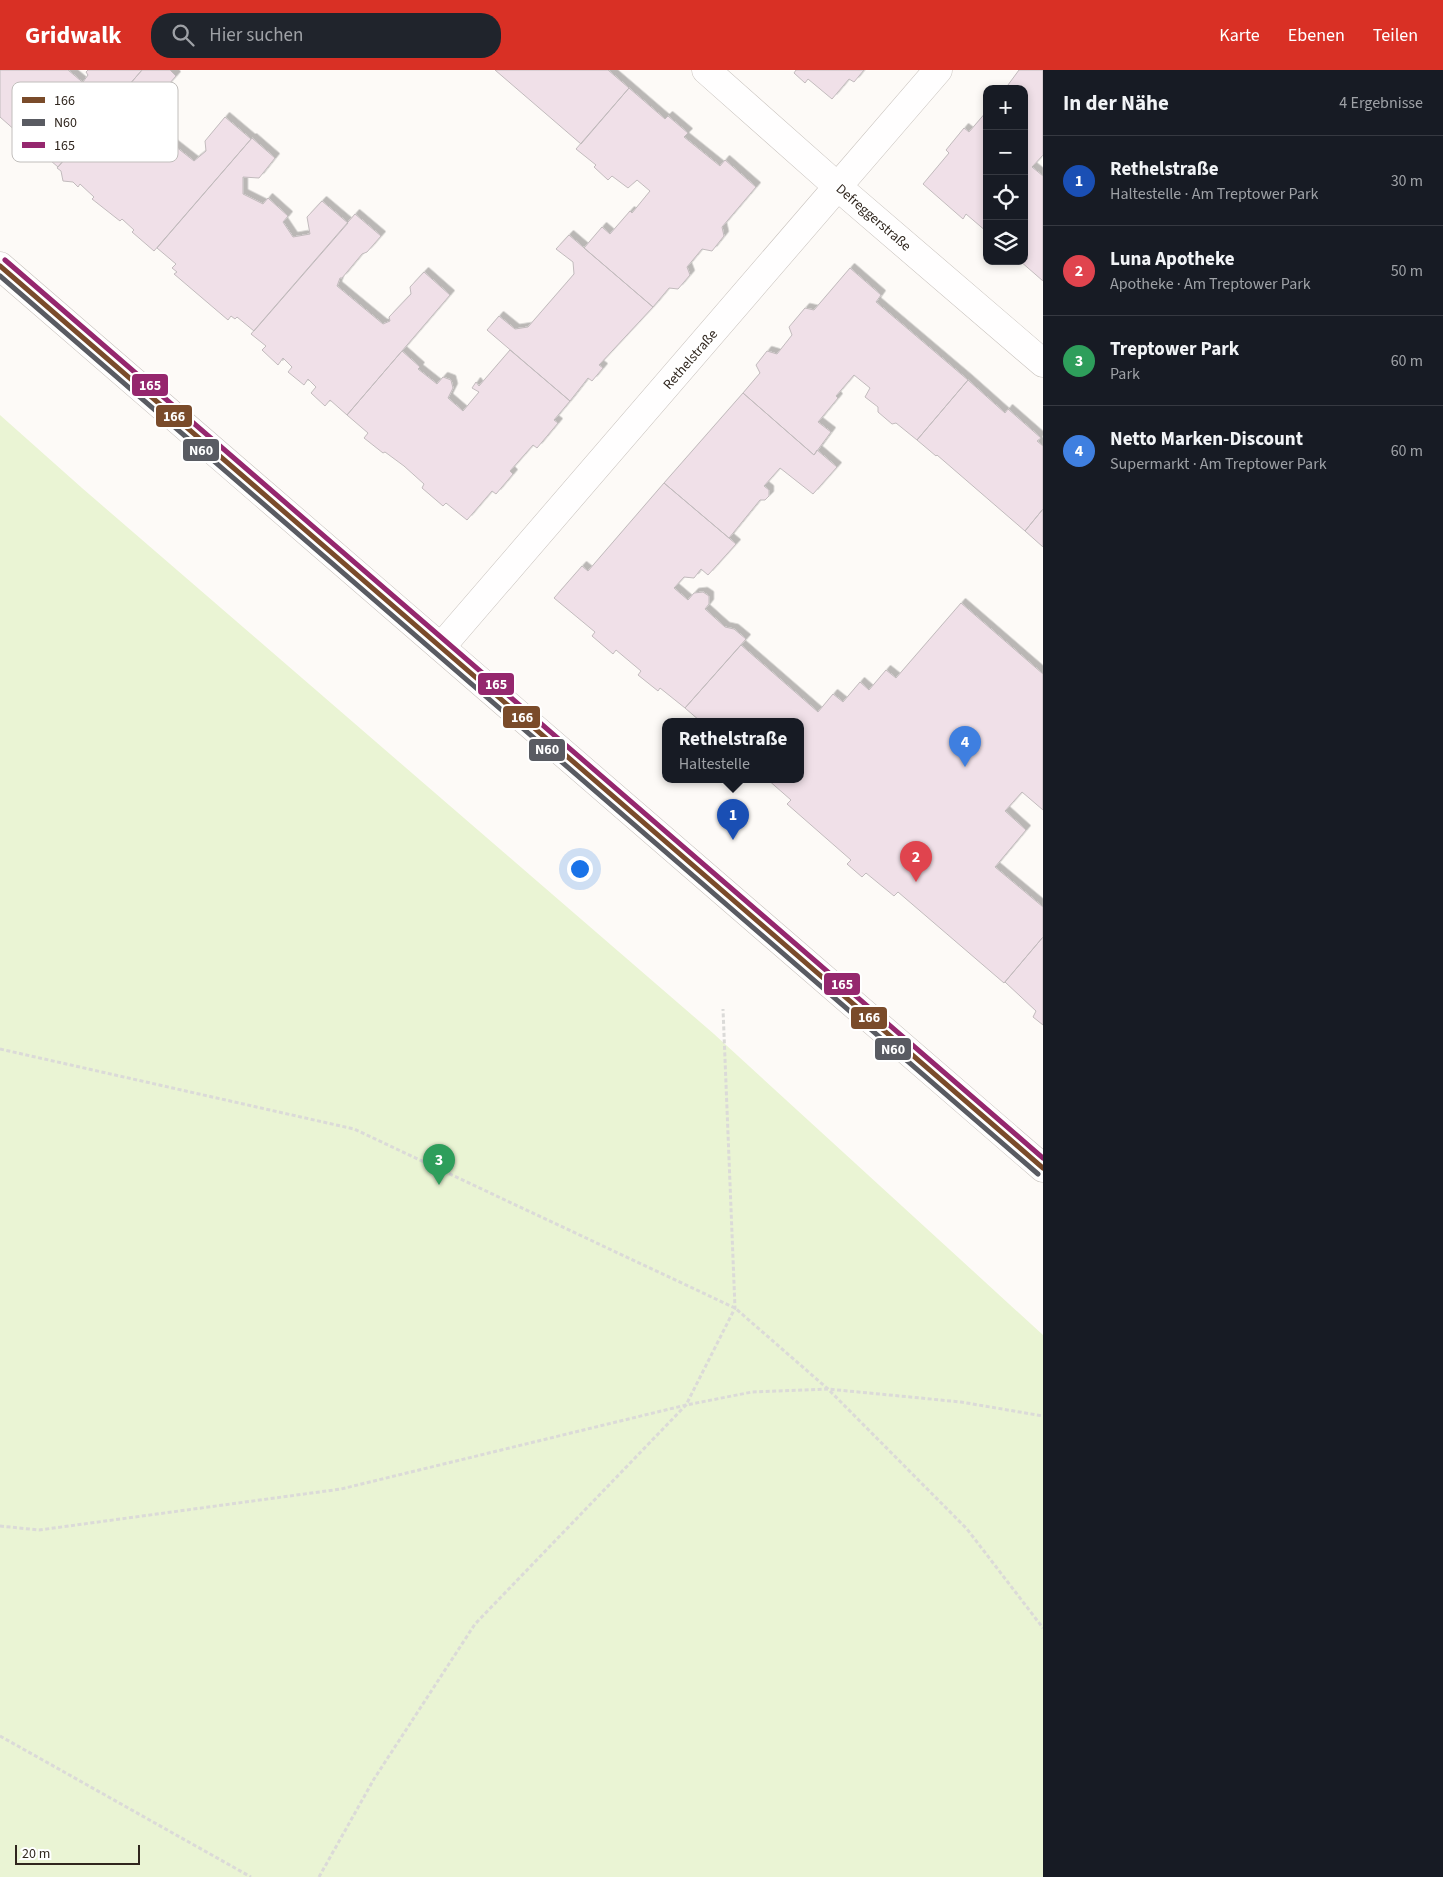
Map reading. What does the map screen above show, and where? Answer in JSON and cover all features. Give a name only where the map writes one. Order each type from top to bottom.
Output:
[{"type":"main road","name":"Defreggerstraße","points":[[706,70],[1043,363]]},
{"type":"main road","name":"Rethelstraße","points":[[441,647],[938,70]]},
{"type":"main road","points":[[0,266],[1043,1168]]},
{"type":"path","points":[[319,1877],[374,1779],[476,1624],[686,1405],[735,1308],[722,1009]]},
{"type":"path","points":[[0,1049],[354,1130],[735,1308],[828,1389],[967,1529],[1043,1628]]},
{"type":"path","points":[[0,1526],[39,1530],[341,1489],[686,1405],[752,1392],[828,1389],[961,1402],[1043,1416]]},
{"type":"path","points":[[0,1736],[251,1877]]},
{"type":"green space","points":[[0,415],[714,1034],[1043,1335],[1043,1877],[0,1877]]},
{"type":"building","points":[[0,70],[68,70],[82,82],[12,82],[12,128],[0,117]]},
{"type":"building","points":[[88,70],[142,70],[132,82],[83,82],[88,75],[86,72]]},
{"type":"building","points":[[142,70],[170,70],[176,76],[171,82],[132,82]]},
{"type":"building","points":[[495,70],[608,70],[629,88],[581,144]]},
{"type":"building","points":[[796,70],[864,70],[854,82],[849,79],[832,99],[808,79],[805,83],[794,73]]},
{"type":"building","points":[[1019,70],[1043,70],[1043,155],[1032,167],[1043,176],[1043,281],[1025,265],[1028,265],[1028,85],[1008,85]]},
{"type":"building","points":[[629,88],[665,119],[668,116],[688,133],[684,137],[720,166],[725,160],[756,187],[722,227],[724,236],[712,251],[702,249],[687,267],[690,275],[678,289],[669,288],[653,307],[584,248],[602,227],[610,234],[630,211],[632,213],[650,191],[637,180],[628,188],[612,176],[608,180],[594,167],[596,165],[576,149]]},
{"type":"building","points":[[983,116],[983,229],[966,214],[963,219],[923,184],[949,153],[946,150],[964,128],[969,132]]},
{"type":"building","points":[[225,117],[251,139],[154,251],[132,232],[134,230],[122,219],[120,221],[92,199],[94,197],[80,184],[78,187],[73,182],[63,181],[61,171],[57,168],[62,162],[178,162],[178,148],[194,161],[206,151],[205,141]]},
{"type":"building","points":[[252,138],[275,158],[259,178],[243,177],[243,194],[263,204],[268,198],[288,216],[283,222],[293,237],[310,234],[307,217],[322,201],[348,223],[254,331],[237,317],[235,319],[231,316],[228,320],[174,274],[177,272],[172,268],[176,264],[157,248]]},
{"type":"building","points":[[52,162],[62,162],[58,167]]},
{"type":"building","points":[[355,214],[381,236],[340,278],[337,286],[383,324],[390,321],[389,317],[411,294],[410,287],[424,272],[450,295],[347,415],[330,400],[325,406],[311,393],[316,387],[308,379],[304,385],[288,372],[292,367],[283,358],[278,365],[262,350],[266,346],[251,334]]},
{"type":"building","points":[[569,235],[653,307],[599,365],[603,368],[592,381],[588,378],[570,401],[487,330],[499,316],[515,329],[528,327],[574,274],[573,262],[556,249]]},
{"type":"building","points":[[850,268],[881,295],[876,302],[968,380],[917,440],[896,423],[892,424],[878,412],[878,407],[865,397],[870,388],[854,375],[836,396],[838,398],[818,422],[831,432],[814,455],[743,393],[760,373],[756,365],[767,351],[777,354],[792,335],[789,327],[805,308],[814,310]]},
{"type":"building","points":[[510,350],[570,401],[554,420],[558,423],[537,448],[533,445],[510,471],[513,474],[496,494],[492,491],[467,520],[446,503],[443,506],[422,488],[424,484],[404,466],[364,438],[368,433],[347,415],[402,351],[420,367],[418,369],[437,384],[443,377],[451,380],[453,388],[448,398],[463,411],[479,392],[472,388],[476,382],[479,386]]},
{"type":"building","points":[[968,380],[1005,413],[1008,409],[1041,438],[1037,441],[1043,446],[1043,509],[1025,531],[917,440]]},
{"type":"building","points":[[743,393],[814,455],[817,450],[837,467],[813,494],[780,468],[764,486],[769,490],[769,496],[765,500],[760,500],[729,538],[664,483]]},
{"type":"building","points":[[664,483],[736,544],[708,575],[701,569],[694,578],[684,577],[674,588],[688,600],[694,593],[703,592],[709,596],[709,604],[705,609],[725,627],[734,629],[746,639],[685,708],[660,688],[658,691],[638,675],[641,671],[616,650],[613,654],[592,636],[595,632],[554,598],[582,566],[588,571]]},
{"type":"building","points":[[1043,509],[1043,547],[1025,531]]},
{"type":"building","points":[[961,603],[1043,674],[1043,810],[1022,792],[1005,811],[1026,830],[995,867],[1043,907],[1043,937],[1004,983],[898,892],[894,896],[866,873],[862,877],[847,864],[851,860],[787,804],[791,800],[772,783],[804,783],[804,718],[697,718],[685,708],[741,645],[818,712],[833,694],[843,702],[860,682],[869,690],[886,670],[896,678]]},
{"type":"building","points":[[1043,937],[1043,1025],[1033,1017],[1036,1011],[1005,982]]},
{"type":"transit line","name":"165","points":[[5,260],[1043,1158]]},
{"type":"transit line","name":"166","points":[[0,266],[1043,1168]]},
{"type":"transit line","name":"N60","points":[[0,276],[1038,1174]]},
{"type":"place","name":"Netto Marken-Discount","points":[[965,767]]},
{"type":"place","name":"Rethelstraße","points":[[733,840]]},
{"type":"place","name":"Luna Apotheke","points":[[916,882]]},
{"type":"place","name":"Treptower Park","points":[[439,1185]]}]
